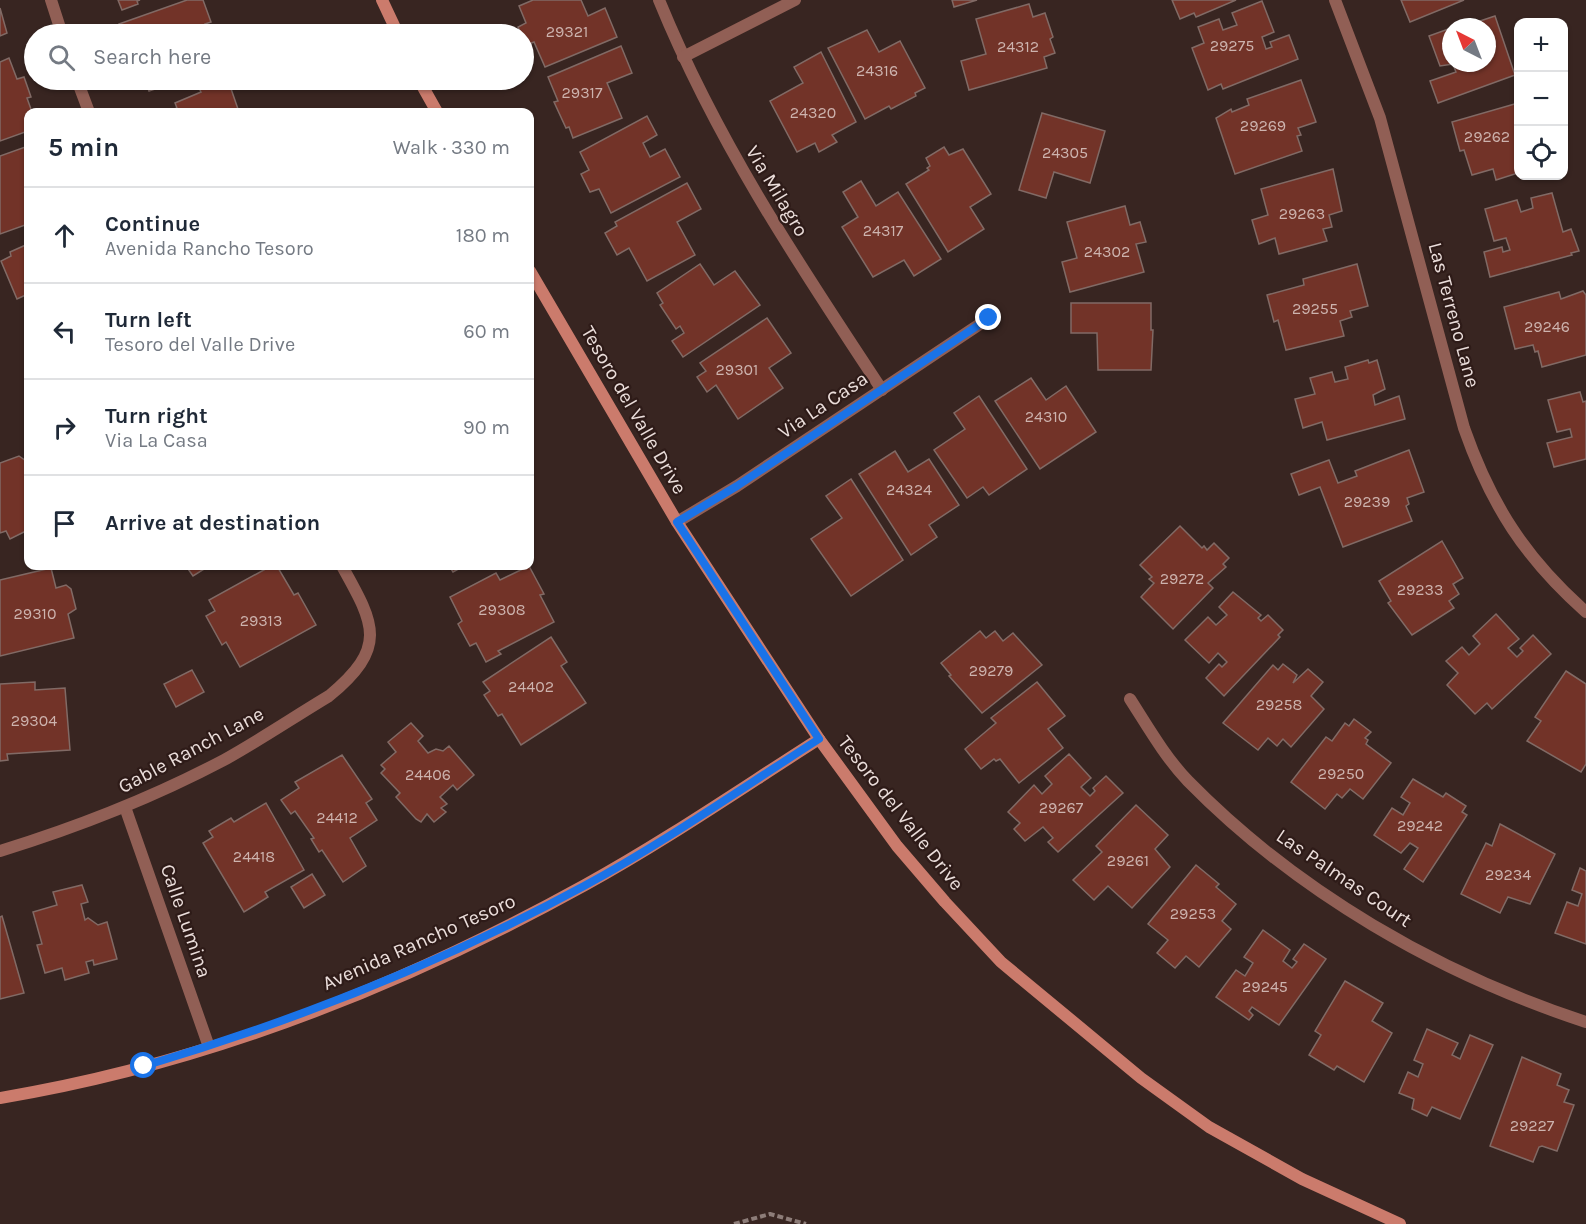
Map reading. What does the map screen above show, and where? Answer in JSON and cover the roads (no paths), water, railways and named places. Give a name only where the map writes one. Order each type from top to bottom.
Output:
[{"type":"street","points":[[51,0],[59,24]]},
{"type":"street","points":[[382,0],[393,24]]},
{"type":"street","name":"Via Milagro","points":[[659,0],[682,57],[728,146],[780,236],[882,390]]},
{"type":"street","points":[[682,57],[795,0]]},
{"type":"street","name":"Las Terreno Lane","points":[[1335,0],[1380,118],[1464,428],[1479,470],[1497,507],[1523,547],[1553,583],[1586,612]]},
{"type":"street","points":[[80,90],[87,108]]},
{"type":"street","points":[[424,90],[435,108]]},
{"type":"street","name":"Tesoro del Valle Drive","points":[[534,278],[677,522],[819,739],[897,846],[1001,962],[1141,1078],[1209,1127],[1302,1179],[1400,1224]]},
{"type":"street","name":"Via La Casa","points":[[677,522],[737,486],[989,318]]},
{"type":"street","name":"Gable Ranch Lane","points":[[0,851],[126,807],[226,759],[329,696],[356,671],[365,657],[370,642],[370,622],[344,570]]},
{"type":"street","name":"Las Palmas Court","points":[[1130,699],[1168,757],[1188,780],[1256,841],[1303,878],[1367,921],[1420,951],[1540,1007],[1586,1022]]},
{"type":"street","name":"Avenida Rancho Tesoro","points":[[0,1098],[144,1066],[209,1047],[314,1011],[398,977],[586,885],[819,739]]},
{"type":"street","name":"Calle Lumina","points":[[126,807],[209,1047]]}]
